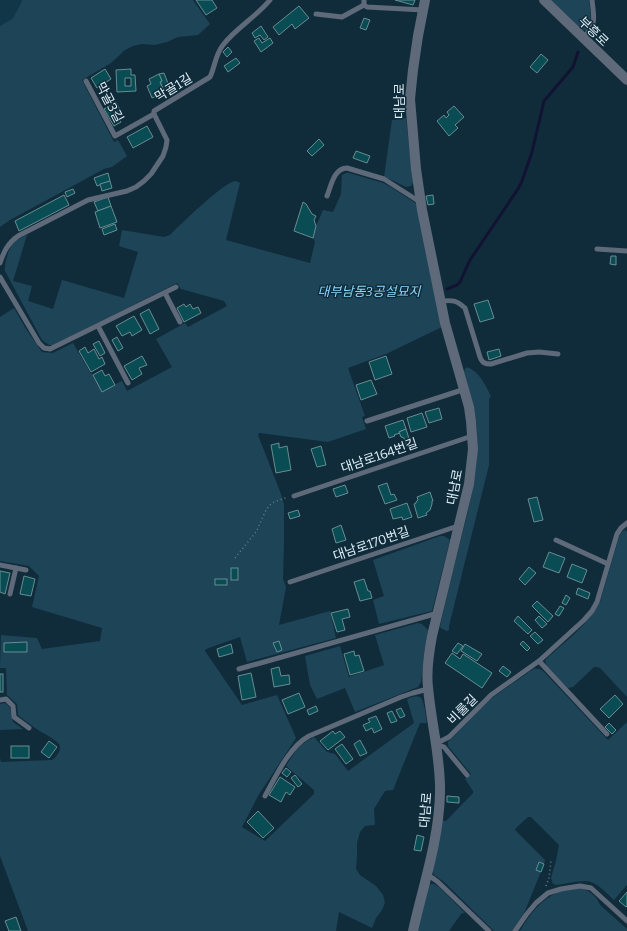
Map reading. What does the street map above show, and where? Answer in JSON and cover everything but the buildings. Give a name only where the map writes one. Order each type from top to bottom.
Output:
[{"type":"street","name":"부흥로","points":[[544,0],[627,80]]},
{"type":"street","name":"대남로","points":[[413,931],[435,840],[440,793],[438,765],[428,689],[430,648],[469,484],[473,449],[469,407],[445,323],[421,203],[416,169],[410,99],[414,57],[424,5]]},
{"type":"lane","name":"막골1길","points":[[0,263],[8,244],[18,236],[88,200],[127,191],[144,181],[158,165],[163,156],[167,140],[154,114],[154,111],[210,77],[217,54],[222,46],[270,0]]},
{"type":"lane","points":[[583,38],[593,25],[594,18],[592,0]]},
{"type":"lane","points":[[316,14],[342,16],[364,2],[367,7],[424,5]]},
{"type":"lane","name":"막골3길","points":[[86,81],[115,136],[154,114]]},
{"type":"lane","points":[[327,196],[336,174],[339,170],[347,168],[384,179],[421,203]]},
{"type":"lane","points":[[597,249],[627,251]]},
{"type":"lane","points":[[0,277],[39,343],[44,348],[50,349],[176,287]]},
{"type":"lane","points":[[165,293],[180,322]]},
{"type":"lane","points":[[441,301],[451,300],[465,308],[480,357],[486,364],[491,364],[533,352],[558,354]]},
{"type":"lane","points":[[98,326],[128,383]]},
{"type":"lane","points":[[367,421],[465,389]]},
{"type":"lane","name":"대남로164번길","points":[[294,496],[472,436]]},
{"type":"lane","name":"비룰길","points":[[435,744],[449,737],[491,695],[539,661],[592,611],[597,602],[617,534],[627,523]]},
{"type":"lane","name":"대남로170번길","points":[[290,582],[459,525]]},
{"type":"lane","points":[[556,540],[608,564]]},
{"type":"lane","points":[[0,565],[26,570]]},
{"type":"lane","points":[[10,594],[16,568]]},
{"type":"lane","points":[[239,669],[438,613]]},
{"type":"lane","points":[[539,661],[607,734]]},
{"type":"lane","points":[[265,796],[291,752],[297,744],[303,740],[401,697],[428,689]]},
{"type":"lane","points":[[0,700],[6,699],[13,706],[14,717],[28,728]]},
{"type":"lane","points":[[435,744],[444,747],[467,775]]},
{"type":"lane","points":[[427,874],[438,882],[489,931]]},
{"type":"lane","points":[[515,931],[536,903],[548,894],[561,889],[580,886],[591,888],[627,920]]},
{"type":"path","points":[[235,558],[256,532],[266,510],[270,505],[274,502],[294,496]]},
{"type":"path","points":[[545,888],[549,878],[551,861]]},
{"type":"shaded area","points":[[0,0],[22,0],[13,18],[0,26]]},
{"type":"green space","points":[[22,0],[193,0],[210,24],[198,35],[178,37],[155,45],[142,44],[133,46],[125,50],[111,63],[82,80],[114,142],[118,140],[127,156],[112,167],[104,169],[10,220],[0,227],[0,26],[13,18]]},
{"type":"green space","points":[[551,0],[589,0],[591,20],[588,29],[581,29]]},
{"type":"green space","points":[[406,118],[413,182],[411,186],[406,187],[384,177],[392,120]]},
{"type":"green space","name":"대부남동3공설묘지","points":[[346,173],[383,183],[417,204],[442,327],[386,354],[348,368],[365,416],[362,417],[366,429],[328,442],[260,433],[258,435],[284,504],[283,579],[286,587],[279,625],[330,611],[336,638],[247,662],[240,637],[206,649],[205,651],[242,705],[277,695],[296,738],[258,796],[242,827],[265,841],[314,794],[314,790],[286,766],[301,746],[314,737],[327,752],[335,754],[348,771],[414,723],[407,699],[417,696],[421,698],[425,708],[427,723],[420,723],[393,790],[385,791],[374,809],[375,825],[365,826],[360,832],[357,843],[356,869],[360,875],[376,886],[383,895],[385,903],[372,928],[339,912],[336,931],[28,931],[0,856],[0,758],[1,762],[52,760],[56,757],[60,746],[55,740],[38,730],[18,715],[17,704],[7,695],[6,668],[0,668],[1,635],[37,638],[42,649],[100,641],[102,628],[32,607],[39,576],[29,566],[0,561],[0,317],[14,308],[42,352],[53,353],[73,343],[102,391],[122,381],[127,391],[172,367],[156,339],[185,323],[188,327],[227,306],[224,301],[181,289],[177,283],[53,345],[49,345],[42,340],[5,271],[7,255],[15,241],[27,235],[13,281],[32,286],[28,301],[53,309],[62,280],[124,298],[138,252],[119,246],[122,230],[164,237],[170,235],[212,196],[229,183],[235,181],[240,183],[226,240],[310,263],[315,242],[313,238],[316,226],[323,210],[333,212],[341,194],[342,175]]},
{"type":"green space","points":[[467,367],[479,375],[491,396],[489,399],[489,465],[449,630],[447,631],[440,627],[468,510],[476,463],[477,432],[474,409],[464,372]]},
{"type":"green space","points":[[624,530],[627,531],[627,697],[600,668],[597,667],[594,667],[573,687],[568,688],[547,666],[545,661],[583,625],[600,602],[619,537]]},
{"type":"green space","points":[[440,536],[444,536],[450,540],[432,611],[379,624],[373,600],[384,596],[373,560]]},
{"type":"green space","points":[[418,623],[422,624],[428,630],[421,682],[418,687],[355,712],[345,688],[317,699],[310,685],[305,656],[340,646],[349,677],[384,665],[375,635]]},
{"type":"green space","points":[[534,669],[542,670],[608,740],[627,722],[627,885],[614,900],[600,887],[588,881],[557,885],[553,884],[551,878],[559,845],[531,817],[528,817],[515,830],[545,860],[544,864],[525,911],[512,931],[494,931],[443,881],[434,875],[432,870],[442,819],[446,821],[473,793],[465,779],[471,774],[448,746],[448,743],[449,740],[492,698]]},
{"type":"green space","points":[[5,703],[10,709],[13,722],[23,729],[0,730],[0,704]]},
{"type":"green space","points":[[431,884],[439,887],[465,913],[461,914],[449,931],[417,931],[428,885]]},
{"type":"green space","points":[[578,888],[591,893],[600,905],[627,929],[627,931],[520,931],[527,919],[541,903],[559,892]]},
{"type":"waterway","points":[[447,289],[457,285],[460,282],[470,260],[518,189],[532,152],[544,101],[573,67],[578,52]]}]
